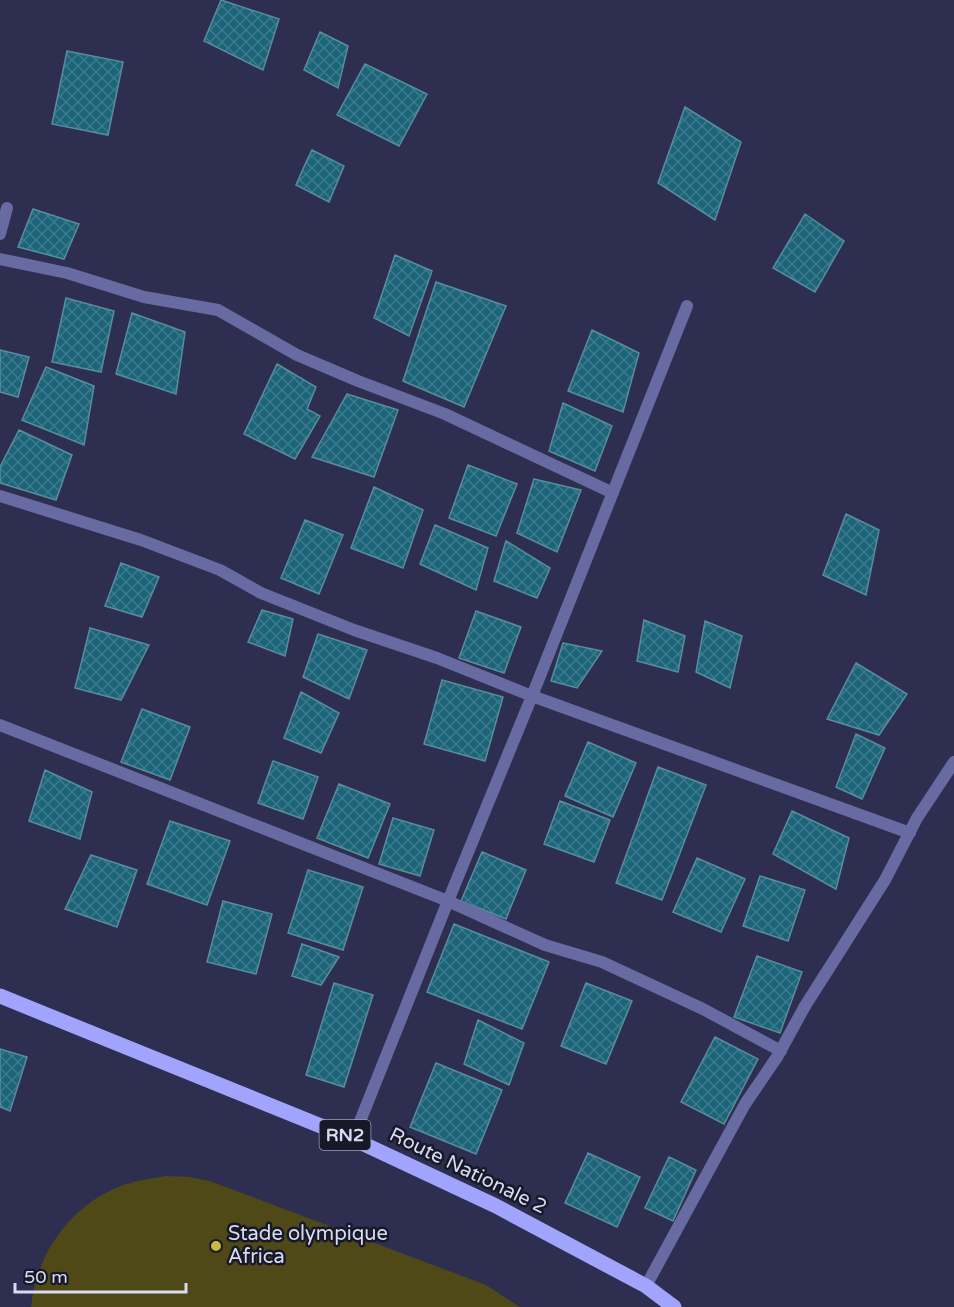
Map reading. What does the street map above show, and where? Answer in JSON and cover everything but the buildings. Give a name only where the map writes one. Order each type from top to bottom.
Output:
[{"type":"main road","name":"Route Nationale 2","points":[[0,996],[353,1138],[496,1206],[646,1286],[674,1307]]},
{"type":"street","points":[[0,234],[7,208]]},
{"type":"street","points":[[0,259],[68,273],[144,297],[218,310],[297,355],[445,414],[613,494]]},
{"type":"street","points":[[353,1138],[687,306]]},
{"type":"street","points":[[0,496],[130,537],[210,566],[261,593],[354,630],[437,658],[532,696],[910,833]]},
{"type":"street","points":[[0,725],[448,901],[545,945],[602,962],[703,1009],[781,1051]]},
{"type":"street","points":[[646,1286],[745,1104],[781,1051],[805,1006],[885,880],[917,818],[954,762]]},
{"type":"shaded area","name":"Stade olympique Africa","points":[[167,1176],[210,1181],[486,1285],[520,1307],[31,1307],[40,1267],[60,1232],[74,1216],[107,1192],[126,1184]]},
{"type":"place","name":"Stade olympique Africa","points":[[216,1246]]}]
